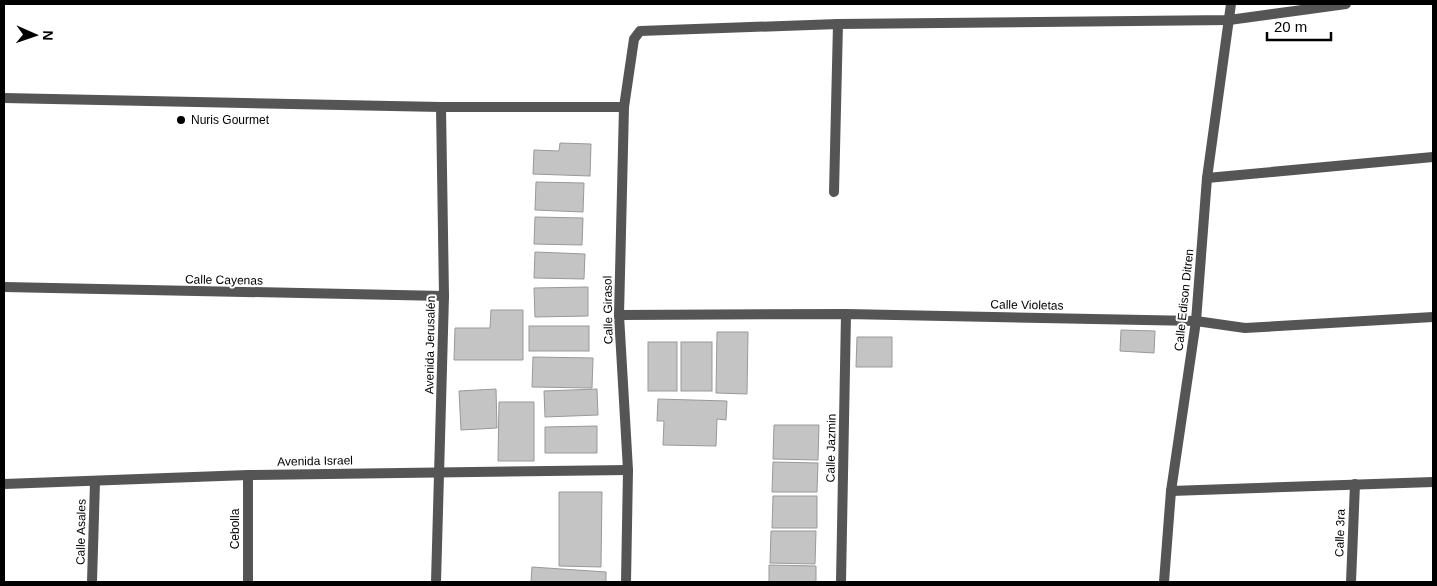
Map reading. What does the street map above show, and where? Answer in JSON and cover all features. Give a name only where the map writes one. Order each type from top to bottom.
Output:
[{"type":"street","name":"Calle Edison Ditren","points":[[1164,582],[1171,491],[1196,321],[1207,178],[1231,4]]},
{"type":"street","points":[[834,192],[838,24],[1229,20],[1346,4]]},
{"type":"street","name":"Calle Girasol","points":[[626,582],[628,470],[619,315],[624,108],[634,39],[640,31],[650,29],[838,24]]},
{"type":"street","points":[[4,98],[441,107],[624,108]]},
{"type":"street","name":"Avenida Jerusalén","points":[[436,582],[444,296],[441,107]]},
{"type":"street","points":[[1207,178],[1433,157]]},
{"type":"street","name":"Calle Cayenas","points":[[4,287],[444,296]]},
{"type":"street","name":"Calle Violetas","points":[[619,315],[846,314],[1196,321],[1245,328],[1433,317]]},
{"type":"street","name":"Calle Jazmin","points":[[841,582],[846,314]]},
{"type":"street","name":"Avenida Israel","points":[[4,484],[248,475],[628,470]]},
{"type":"street","name":"Cebolla","points":[[248,475],[248,582]]},
{"type":"street","name":"Calle Asales","points":[[92,582],[95,482]]},
{"type":"street","points":[[1171,491],[1433,482]]},
{"type":"street","name":"Calle 3ra","points":[[1351,582],[1355,484]]},
{"type":"building","points":[[560,143],[591,144],[590,176],[533,174],[534,150],[559,151]]},
{"type":"building","points":[[536,182],[584,183],[583,212],[535,210]]},
{"type":"building","points":[[535,217],[583,218],[582,245],[534,244]]},
{"type":"building","points":[[535,252],[585,254],[584,279],[534,278]]},
{"type":"building","points":[[588,287],[588,316],[535,317],[534,288]]},
{"type":"building","points":[[491,310],[523,310],[523,360],[454,360],[455,328],[490,328]]},
{"type":"building","points":[[529,326],[589,326],[589,351],[529,351]]},
{"type":"building","points":[[1121,330],[1155,331],[1154,353],[1120,351]]},
{"type":"building","points":[[717,332],[748,332],[747,394],[716,393]]},
{"type":"building","points":[[857,337],[892,337],[892,367],[856,367]]},
{"type":"building","points":[[648,342],[677,342],[677,391],[648,391]]},
{"type":"building","points":[[681,342],[712,342],[712,391],[681,391]]},
{"type":"building","points":[[533,357],[593,358],[592,388],[532,387]]},
{"type":"building","points":[[496,389],[497,428],[461,430],[459,391]]},
{"type":"building","points":[[597,389],[598,415],[545,417],[544,391]]},
{"type":"building","points":[[658,399],[727,401],[726,420],[717,419],[716,446],[663,445],[664,421],[657,421]]},
{"type":"building","points":[[499,402],[534,402],[534,461],[498,461]]},
{"type":"building","points":[[774,425],[819,425],[818,460],[773,459]]},
{"type":"building","points":[[597,426],[597,453],[545,453],[545,427]]},
{"type":"building","points":[[773,462],[818,463],[817,492],[772,492]]},
{"type":"building","points":[[559,492],[602,492],[601,567],[559,566]]},
{"type":"building","points":[[773,496],[817,496],[817,528],[772,528]]},
{"type":"building","points":[[771,531],[816,531],[815,564],[770,563]]},
{"type":"building","points":[[769,565],[816,566],[816,582],[769,582]]},
{"type":"building","points":[[532,567],[606,572],[606,582],[531,582]]},
{"type":"place","name":"Nuris Gourmet","points":[[181,120]]}]
